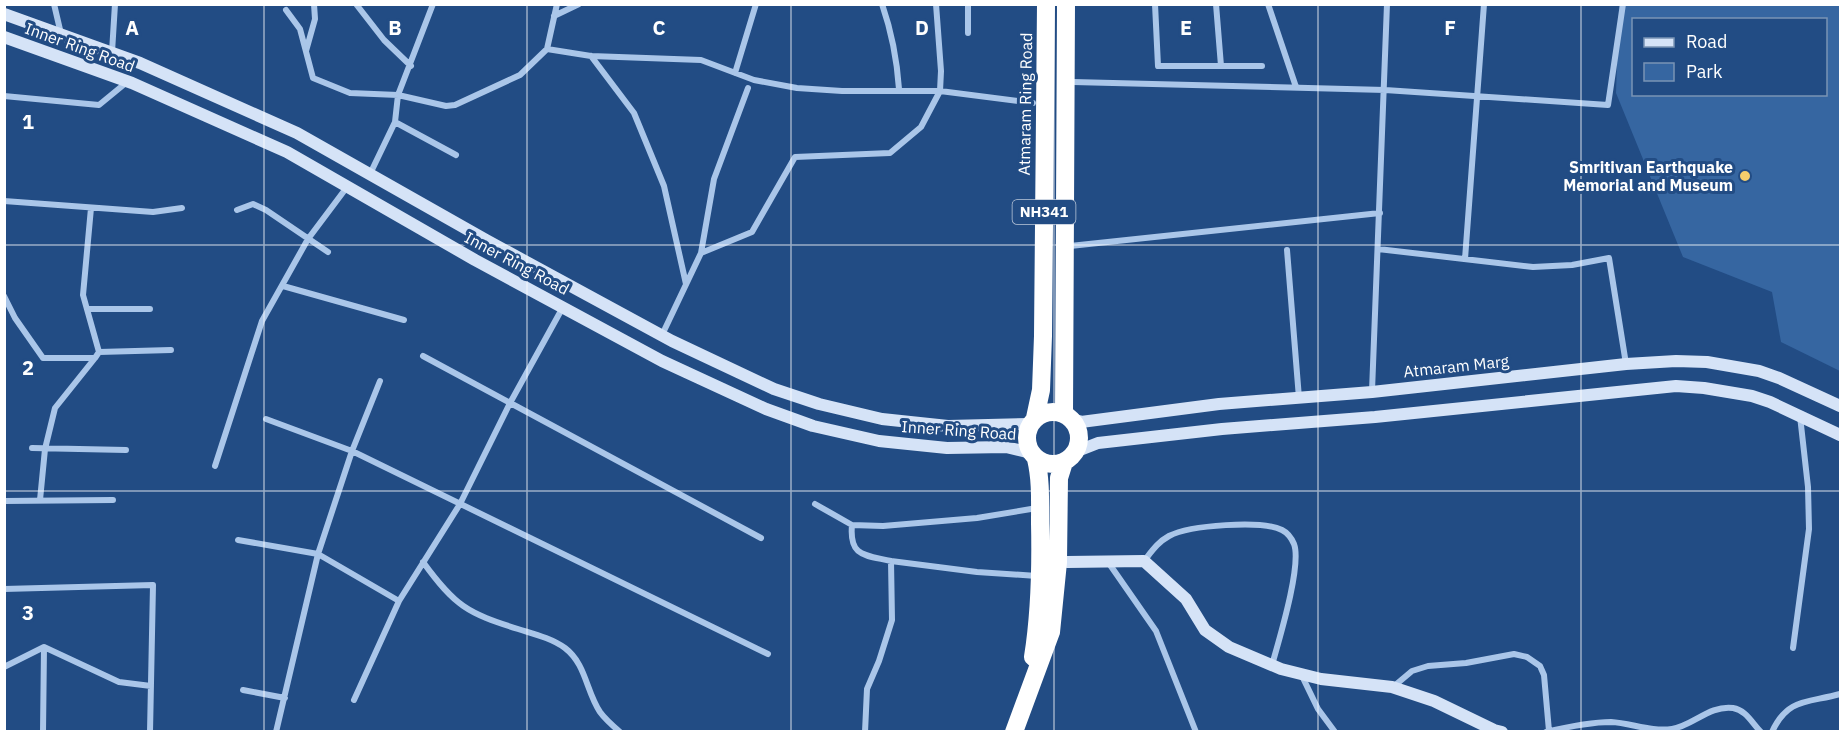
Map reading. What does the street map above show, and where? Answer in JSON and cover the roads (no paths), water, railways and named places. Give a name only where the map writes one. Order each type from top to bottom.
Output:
[{"type":"highway","name":"Atmaram Ring Road","points":[[1033,421],[1041,379],[1046,4]]},
{"type":"highway","name":"NH341","points":[[1014,732],[1051,632],[1059,562],[1059,478],[1079,438],[1075,424],[1067,416],[1066,4]]},
{"type":"highway","points":[[1033,421],[1049,412],[1067,416]]},
{"type":"highway","name":"NH341","points":[[1026,698],[1037,629],[1040,576],[1040,476],[1026,439],[1033,421]]},
{"type":"highway","points":[[1034,456],[1050,465],[1070,457]]},
{"type":"main road","name":"Inner Ring Road","points":[[4,14],[140,63],[297,133],[486,240],[662,335],[774,389],[819,404],[882,419],[948,426],[1033,421]]},
{"type":"main road","name":"Inner Ring Road","points":[[4,37],[127,82],[287,152],[475,260],[672,365],[766,410],[813,426],[879,441],[947,448],[1006,447],[1034,456]]},
{"type":"main road","name":"Atmaram Marg","points":[[1067,416],[1081,422],[1219,404],[1372,392],[1626,364],[1686,361],[1743,368],[1779,378],[1840,406]]},
{"type":"main road","points":[[1070,457],[1098,443],[1656,387],[1704,388],[1738,393],[1770,402],[1840,435]]},
{"type":"main road","points":[[1067,562],[1144,561],[1186,599],[1205,630],[1229,647],[1272,665],[1321,679],[1392,687],[1434,701],[1502,732]]},
{"type":"street","points":[[54,4],[61,34]]},
{"type":"street","points":[[112,52],[115,4]]},
{"type":"street","points":[[306,52],[315,19],[314,4]]},
{"type":"street","points":[[356,4],[384,40],[411,66]]},
{"type":"street","points":[[370,174],[395,122],[398,95],[411,66],[432,4]]},
{"type":"street","points":[[286,10],[300,29],[313,78],[350,93],[398,95],[440,106],[455,105],[520,75],[547,49],[557,4]]},
{"type":"street","points":[[554,16],[579,4]]},
{"type":"street","points":[[735,73],[756,4]]},
{"type":"street","points":[[882,4],[897,61],[899,90]]},
{"type":"street","points":[[701,253],[752,232],[795,157],[890,153],[921,127],[940,91],[941,71],[936,4]]},
{"type":"street","points":[[968,4],[968,33]]},
{"type":"street","points":[[1155,4],[1158,66],[1262,66]]},
{"type":"street","points":[[1216,4],[1221,66]]},
{"type":"street","points":[[1268,4],[1296,87]]},
{"type":"street","points":[[1372,392],[1387,4]]},
{"type":"street","points":[[1465,259],[1484,4]]},
{"type":"street","points":[[1073,82],[1385,90],[1608,105],[1623,4]]},
{"type":"street","points":[[547,49],[591,56],[701,60],[754,80],[797,88],[842,91],[940,91],[1033,104]]},
{"type":"street","points":[[591,56],[634,113],[664,186],[686,284]]},
{"type":"street","points":[[4,96],[99,105],[127,82]]},
{"type":"street","points":[[662,335],[701,253],[714,179],[748,88]]},
{"type":"street","points":[[395,122],[456,155]]},
{"type":"street","points":[[215,466],[262,321],[308,239],[347,186]]},
{"type":"street","points":[[4,201],[153,212],[182,208]]},
{"type":"street","points":[[237,210],[253,204],[266,210],[328,252]]},
{"type":"street","points":[[91,208],[83,295],[97,355]]},
{"type":"street","points":[[1070,246],[1380,213]]},
{"type":"street","points":[[1378,249],[1533,267],[1572,265],[1609,258],[1626,364]]},
{"type":"street","points":[[1287,250],[1299,398]]},
{"type":"street","points":[[283,286],[404,320]]},
{"type":"street","points":[[4,296],[15,318],[43,358],[171,350]]},
{"type":"street","points":[[354,700],[399,601],[460,504],[510,404],[564,307]]},
{"type":"street","points":[[87,309],[150,309]]},
{"type":"street","points":[[40,500],[45,449],[55,408],[97,355]]},
{"type":"street","points":[[423,356],[761,538]]},
{"type":"street","points":[[276,732],[318,554],[352,451],[380,381]]},
{"type":"street","points":[[1793,648],[1809,529],[1808,486],[1800,416]]},
{"type":"street","points":[[266,420],[352,451],[768,654]]},
{"type":"street","points":[[32,448],[126,450]]},
{"type":"street","points":[[4,501],[113,500]]},
{"type":"street","points":[[815,504],[852,525],[895,525],[977,518],[1040,507]]},
{"type":"street","points":[[852,525],[851,538],[858,551],[891,561],[977,572],[1040,576]]},
{"type":"street","points":[[1144,561],[1158,543],[1171,534],[1192,529],[1224,525],[1267,525],[1288,534],[1296,550],[1292,585],[1272,665]]},
{"type":"street","points":[[238,540],[318,554],[399,601]]},
{"type":"street","points":[[865,732],[867,689],[892,620],[891,561]]},
{"type":"street","points":[[423,562],[443,590],[463,607],[485,618],[545,638],[564,648],[575,658],[582,670],[600,712],[620,732]]},
{"type":"street","points":[[1107,562],[1156,631],[1196,732]]},
{"type":"street","points":[[4,589],[153,585],[150,732]]},
{"type":"street","points":[[44,647],[119,682],[151,686]]},
{"type":"street","points":[[4,667],[44,647]]},
{"type":"street","points":[[43,732],[44,647]]},
{"type":"street","points":[[1392,687],[1412,671],[1428,666],[1477,661],[1514,654],[1527,657],[1540,666],[1544,675],[1548,731],[1611,722],[1672,729],[1717,709],[1734,708],[1745,714],[1761,732]]},
{"type":"street","points":[[1301,674],[1318,709],[1335,732]]},
{"type":"street","points":[[243,690],[285,698]]},
{"type":"street","points":[[1772,732],[1777,721],[1791,706],[1803,701],[1840,694]]},
{"type":"place","name":"Smritivan Earthquake Memorial and Museum","points":[[1745,176]]}]
